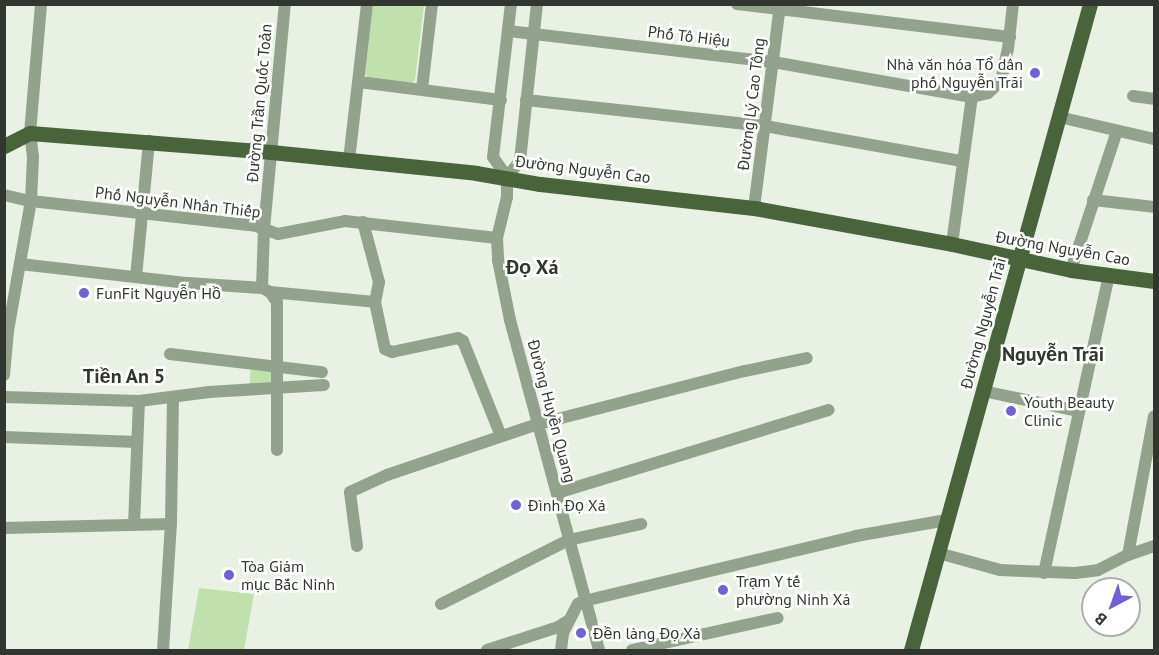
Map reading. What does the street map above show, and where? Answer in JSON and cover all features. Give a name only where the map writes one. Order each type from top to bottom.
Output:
[{"type":"main road","name":"Đường Nguyễn Trãi","points":[[911,651],[1090,4]]},
{"type":"main road","name":"Đường Nguyễn Cao","points":[[30,133],[149,141],[349,160],[754,208],[952,244],[1071,270],[1155,281]]},
{"type":"main road","points":[[4,146],[30,133]]},
{"type":"street","points":[[4,375],[8,331],[31,201],[33,157],[30,133],[41,4]]},
{"type":"street","name":"Đường Trần Quốc Toản","points":[[277,450],[276,302],[266,290],[264,229],[285,4]]},
{"type":"street","points":[[349,160],[367,4]]},
{"type":"street","points":[[422,88],[432,4]]},
{"type":"street","points":[[507,177],[493,157],[511,4]]},
{"type":"street","name":"Đường Huyền Quang","points":[[537,4],[520,161],[507,177],[507,197],[497,238],[500,271],[584,601],[599,651]]},
{"type":"street","points":[[737,4],[780,6],[1010,37]]},
{"type":"street","points":[[952,244],[972,97],[988,93],[1001,81],[1010,37],[1012,4]]},
{"type":"street","name":"Đường Lý Cao Tông","points":[[754,208],[780,6]]},
{"type":"street","name":"Phố Tô Hiệu","points":[[508,31],[773,62],[972,97]]},
{"type":"street","points":[[359,82],[422,88],[501,100]]},
{"type":"street","points":[[1133,96],[1155,99]]},
{"type":"street","points":[[526,100],[765,126],[962,161]]},
{"type":"street","points":[[1059,117],[1155,139]]},
{"type":"street","points":[[1071,270],[1117,131]]},
{"type":"street","points":[[136,277],[149,141]]},
{"type":"street","name":"Phố Nguyễn Nhân Thiếp","points":[[4,195],[31,201],[264,229],[282,234],[340,222],[363,222],[497,238]]},
{"type":"street","points":[[1093,200],[1155,207]]},
{"type":"street","points":[[363,222],[379,282],[375,302],[385,349],[392,352],[458,338],[463,341],[501,436]]},
{"type":"street","points":[[20,264],[375,302]]},
{"type":"street","points":[[1044,573],[1108,276]]},
{"type":"street","points":[[4,397],[139,401],[209,392],[275,388],[323,378],[275,368],[170,354]]},
{"type":"street","points":[[357,546],[350,492],[387,475],[538,424],[745,371],[807,358]]},
{"type":"street","points":[[983,391],[1079,411]]},
{"type":"street","points":[[163,651],[171,525],[173,398]]},
{"type":"street","points":[[134,525],[139,401]]},
{"type":"street","points":[[557,492],[829,410]]},
{"type":"street","points":[[1128,555],[1151,457],[1155,416]]},
{"type":"street","points":[[4,437],[137,441]]},
{"type":"street","points":[[561,651],[562,636],[578,604],[584,601],[856,536],[947,520]]},
{"type":"street","points":[[441,604],[569,540],[640,524]]},
{"type":"street","points":[[4,528],[171,525]]},
{"type":"street","points":[[938,554],[1000,570],[1044,573],[1089,572],[1155,546]]},
{"type":"street","points":[[632,651],[778,618]]},
{"type":"street","points":[[487,651],[558,627],[570,620]]},
{"type":"green space","points":[[373,5],[424,5],[415,80],[412,83],[368,78],[365,74]]},
{"type":"green space","points":[[251,367],[272,369],[270,390],[249,388]]},
{"type":"green space","points":[[199,588],[254,594],[244,650],[188,650]]},
{"type":"place","name":"Nhà văn hóa Tổ dân phố Nguyễn Trãi","points":[[1035,73]]},
{"type":"place","name":"FunFit Nguyễn Hồ","points":[[84,293]]},
{"type":"place","name":"Youth Beauty Clinic","points":[[1011,411]]},
{"type":"place","name":"Đình Đọ Xá","points":[[516,505]]},
{"type":"place","name":"Tòa Giám mục Bắc Ninh","points":[[229,575]]},
{"type":"place","name":"Trạm Y tế phường Ninh Xá","points":[[723,590]]},
{"type":"place","name":"Đền làng Đọ Xá","points":[[581,633]]},
{"type":"district","name":"Đọ Xá","points":[[532,267]]},
{"type":"district","name":"Nguyễn Trãi","points":[[1053,354]]},
{"type":"district","name":"Tiền An 5","points":[[124,376]]}]
